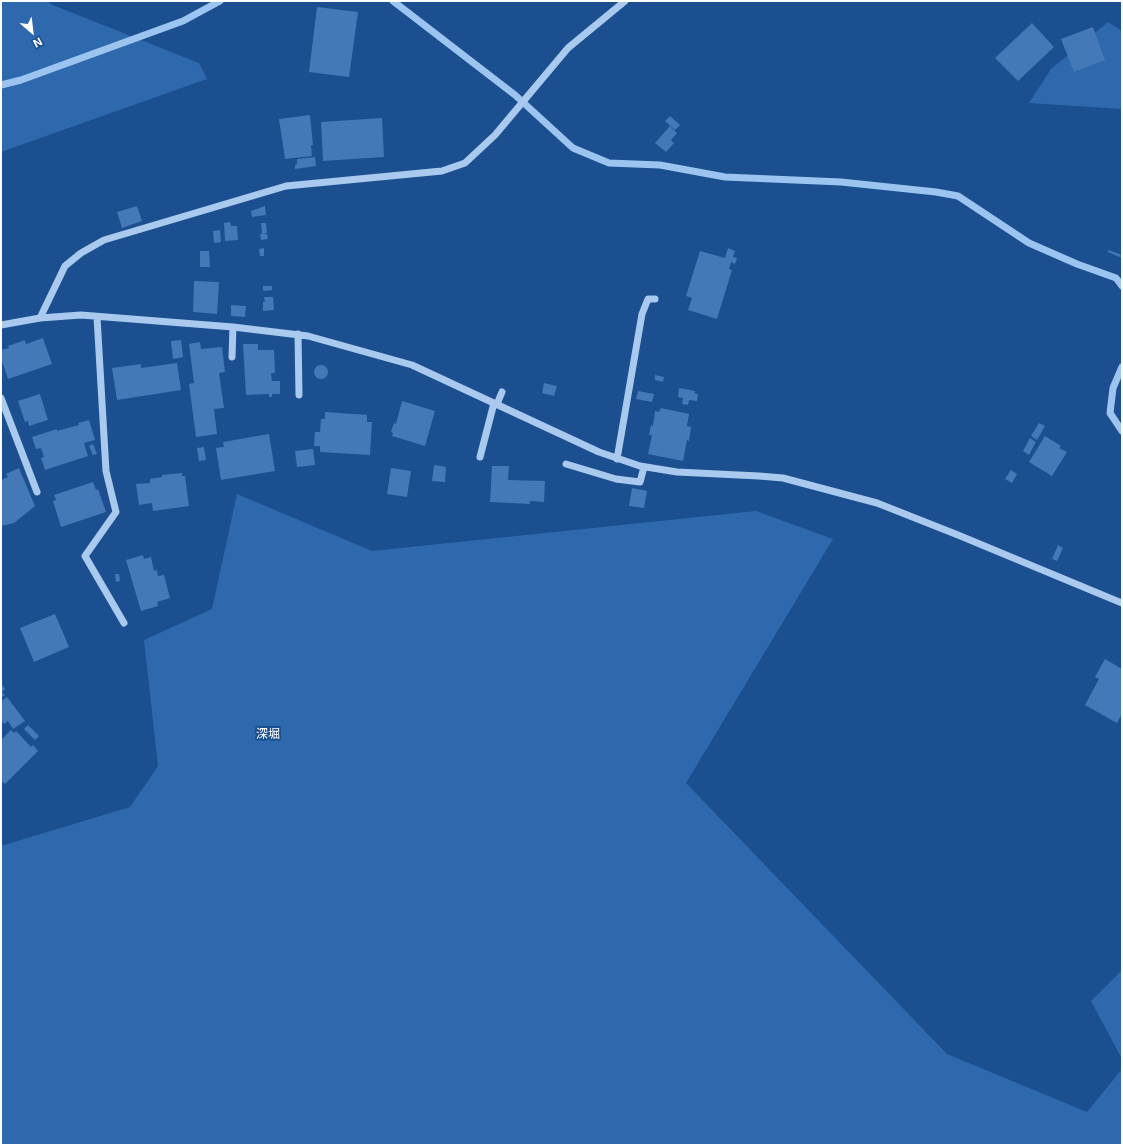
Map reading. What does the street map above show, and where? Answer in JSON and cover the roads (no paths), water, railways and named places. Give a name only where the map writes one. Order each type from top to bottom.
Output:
[{"type":"street","points":[[40,318],[65,266],[81,253],[104,240],[286,186],[442,171],[465,163],[495,135],[568,48],[625,1]]},
{"type":"street","points":[[617,459],[642,314],[648,299],[655,299]]},
{"type":"street","points":[[1,325],[40,318],[81,315],[233,327],[308,336],[412,365],[617,459],[644,467],[677,472],[783,478],[877,503],[958,534],[1122,603]]},
{"type":"street","points":[[97,317],[106,471],[116,512],[85,556],[124,623]]},
{"type":"street","points":[[232,357],[233,327]]},
{"type":"street","points":[[298,334],[299,395]]},
{"type":"street","points":[[480,457],[495,404],[502,392]]},
{"type":"street","points":[[1,398],[37,492]]},
{"type":"street","points":[[566,464],[616,479],[640,482],[644,467]]},
{"type":"waterway","points":[[1,85],[21,80],[183,21],[220,1]]},
{"type":"waterway","points":[[393,1],[515,95],[573,148],[609,163],[660,165],[725,177],[841,182],[936,192],[958,196],[1029,243],[1077,264],[1116,278],[1122,286]]},
{"type":"waterway","points":[[1122,367],[1113,388],[1110,413],[1122,431]]},
{"type":"district","name":"深堀","points":[[268,734]]}]
